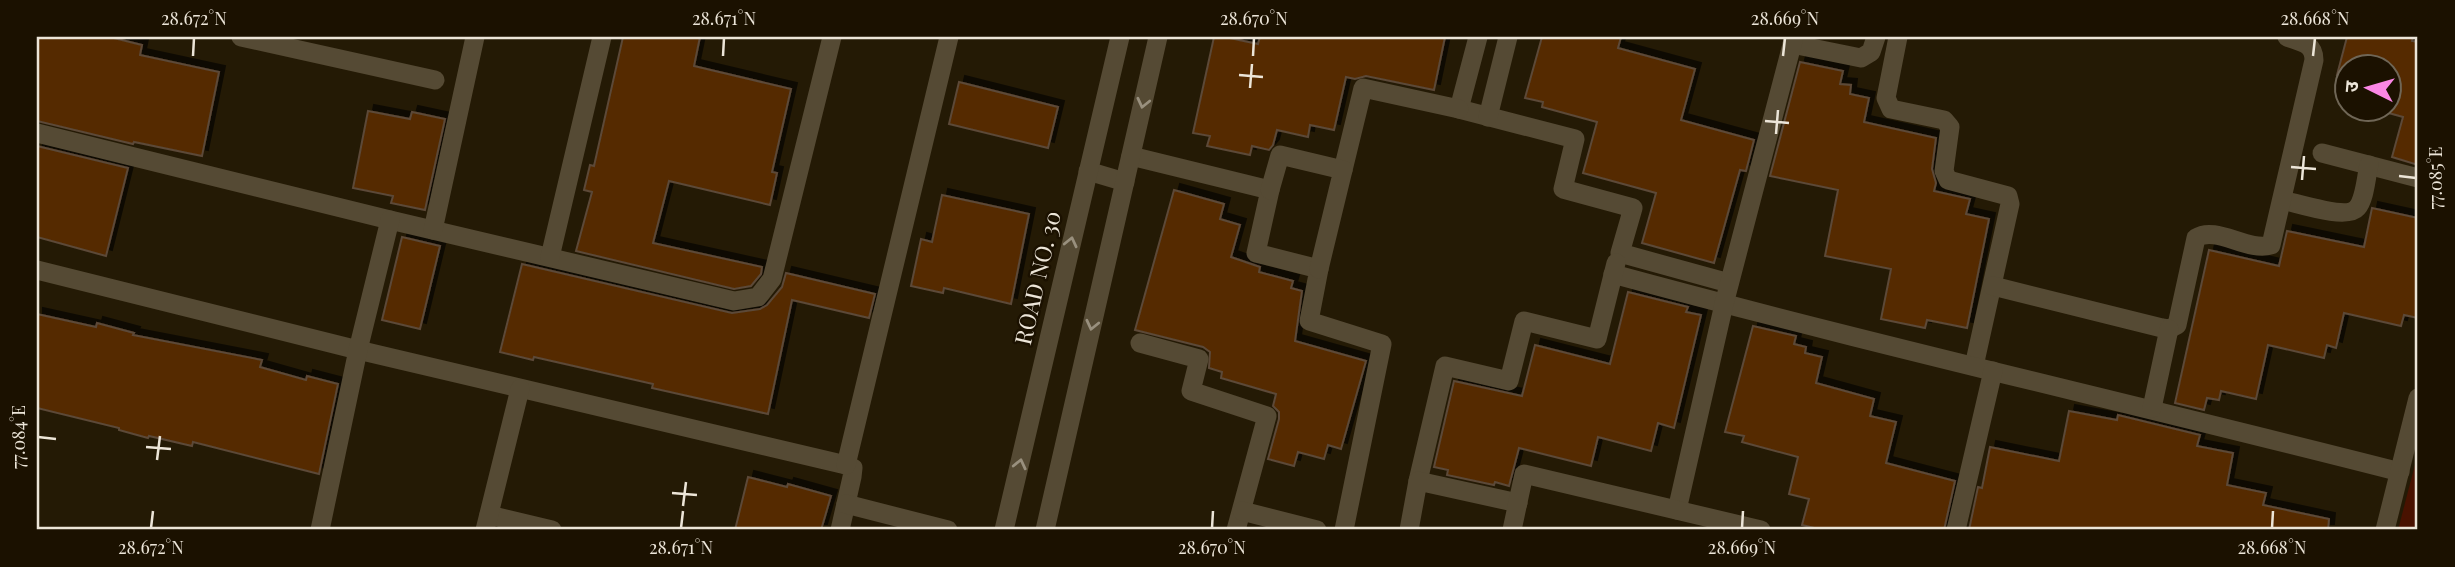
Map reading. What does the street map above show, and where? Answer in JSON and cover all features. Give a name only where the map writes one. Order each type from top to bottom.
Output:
[{"type":"street","points":[[241,37],[436,80]]},
{"type":"street","points":[[432,230],[475,37]]},
{"type":"street","points":[[550,257],[602,37]]},
{"type":"street","points":[[37,133],[734,301],[758,297],[772,279],[832,37]]},
{"type":"street","points":[[846,465],[948,37]]},
{"type":"street","name":"ROAD NO. 30","points":[[1004,530],[1120,37]]},
{"type":"street","points":[[1045,530],[1158,37]]},
{"type":"street","points":[[1459,109],[1478,37]]},
{"type":"street","points":[[1488,117],[1508,37]]},
{"type":"street","points":[[1993,286],[2169,329],[2177,325],[2196,238],[2209,234],[2255,247],[2271,245],[2314,60],[2310,45],[2287,37]]},
{"type":"street","points":[[1676,510],[1729,283],[1793,39],[1861,58],[1871,52],[1876,40],[1897,43],[1887,104],[1891,108],[1944,120],[1950,127],[1944,171],[1948,180],[2008,196],[2010,204],[1993,286],[1984,369],[1956,530]]},
{"type":"street","points":[[1344,530],[1382,344],[1309,321],[1363,88],[1575,139],[1563,189],[1633,208],[1597,339],[1524,321],[1509,381],[1445,366],[1409,530]]},
{"type":"street","points":[[2322,153],[2418,178]]},
{"type":"street","points":[[1319,269],[1256,253],[1270,190],[1280,155],[1343,170]]},
{"type":"street","points":[[1131,156],[1270,190]]},
{"type":"street","points":[[2282,200],[2340,213],[2352,213],[2359,206],[2369,165]]},
{"type":"street","points":[[1088,171],[1125,182]]},
{"type":"street","points":[[320,530],[358,350],[390,220]]},
{"type":"street","points":[[1619,253],[1729,283]]},
{"type":"street","points":[[37,270],[358,350],[846,465],[853,468],[853,472],[840,530]]},
{"type":"street","points":[[1613,274],[2400,472]]},
{"type":"street","points":[[2152,408],[2169,329]]},
{"type":"street","points":[[1140,344],[1199,359],[1191,391],[1267,416],[1239,521],[1317,530]]},
{"type":"street","points":[[520,389],[487,522],[551,530]]},
{"type":"street","points":[[2385,530],[2418,398]]},
{"type":"street","points":[[1512,530],[1524,474],[1761,530]]},
{"type":"street","points":[[1418,481],[1518,503]]},
{"type":"street","points":[[846,504],[948,530]]},
{"type":"shaded area","points":[[2418,453],[2418,530],[2398,530]]},
{"type":"building","points":[[37,37],[110,37],[142,45],[140,55],[219,72],[202,156],[134,142],[133,144],[37,121]]},
{"type":"building","points":[[623,37],[700,37],[694,66],[791,89],[772,172],[777,173],[770,205],[669,181],[653,243],[762,267],[761,274],[751,286],[734,289],[576,251],[592,192],[584,190],[590,165],[594,166]]},
{"type":"building","points":[[1214,37],[1258,44],[1260,37],[1445,37],[1434,90],[1366,76],[1355,79],[1346,77],[1334,130],[1310,125],[1308,137],[1277,130],[1269,150],[1252,146],[1250,155],[1207,146],[1210,136],[1193,133]]},
{"type":"building","points":[[1542,37],[1621,37],[1618,48],[1695,69],[1681,120],[1754,140],[1746,171],[1740,170],[1714,263],[1642,243],[1656,193],[1583,173],[1597,122],[1542,107],[1543,102],[1525,98]]},
{"type":"building","points":[[2347,37],[2413,37],[2412,41],[2418,42],[2418,165],[2392,157],[2403,117],[2402,52],[2343,52]]},
{"type":"building","points":[[1800,62],[1843,71],[1840,84],[1851,85],[1850,94],[1869,98],[1864,122],[1936,138],[1932,169],[1936,183],[1934,191],[1970,199],[1966,214],[1989,219],[1967,328],[1927,320],[1925,328],[1881,319],[1891,269],[1825,256],[1838,190],[1770,176]]},
{"type":"building","points":[[959,82],[1058,107],[1048,148],[949,124]]},
{"type":"building","points":[[368,111],[410,119],[412,112],[445,119],[425,210],[391,203],[393,196],[353,188]]},
{"type":"building","points":[[37,146],[128,168],[106,256],[37,237]]},
{"type":"building","points":[[1174,190],[1224,204],[1220,219],[1240,225],[1231,257],[1260,267],[1259,272],[1293,281],[1291,288],[1302,291],[1295,341],[1366,361],[1341,449],[1328,445],[1324,459],[1298,452],[1294,466],[1268,459],[1279,419],[1279,412],[1273,406],[1276,394],[1221,378],[1222,372],[1209,368],[1210,352],[1203,347],[1135,330]]},
{"type":"building","points":[[942,195],[1029,214],[1011,304],[944,288],[943,293],[911,286],[921,239],[932,242]]},
{"type":"building","points":[[2372,208],[2418,218],[2418,318],[2404,315],[2401,326],[2344,313],[2336,348],[2327,345],[2324,358],[2268,345],[2256,399],[2221,391],[2219,400],[2207,398],[2204,410],[2175,403],[2209,250],[2279,266],[2287,231],[2364,247]]},
{"type":"building","points":[[402,237],[440,246],[420,329],[382,320]]},
{"type":"building","points":[[522,264],[732,313],[760,309],[767,305],[782,287],[786,273],[875,294],[869,318],[792,300],[768,414],[652,388],[653,384],[500,352]]},
{"type":"building","points":[[1628,292],[1688,307],[1686,312],[1701,315],[1674,428],[1658,423],[1651,451],[1598,437],[1591,466],[1519,448],[1509,486],[1447,475],[1448,470],[1434,467],[1454,381],[1522,396],[1535,345],[1610,364]]},
{"type":"building","points":[[37,314],[96,327],[97,323],[134,333],[133,335],[262,360],[260,367],[306,380],[307,376],[338,384],[319,474],[193,442],[192,446],[149,436],[148,438],[37,408]]},
{"type":"building","points":[[1753,326],[1796,336],[1794,344],[1806,347],[1805,353],[1822,357],[1816,383],[1874,399],[1870,416],[1896,422],[1886,463],[1955,481],[1944,530],[1823,530],[1802,525],[1809,499],[1789,494],[1798,457],[1742,442],[1744,436],[1725,432]]},
{"type":"building","points":[[2069,411],[2117,420],[2118,415],[2200,435],[2197,446],[2233,453],[2227,485],[2266,493],[2263,505],[2329,519],[2328,530],[1969,530],[1978,487],[1982,488],[1990,447],[2059,461]]},
{"type":"building","points":[[748,477],[787,487],[788,484],[831,496],[821,530],[735,530]]}]
